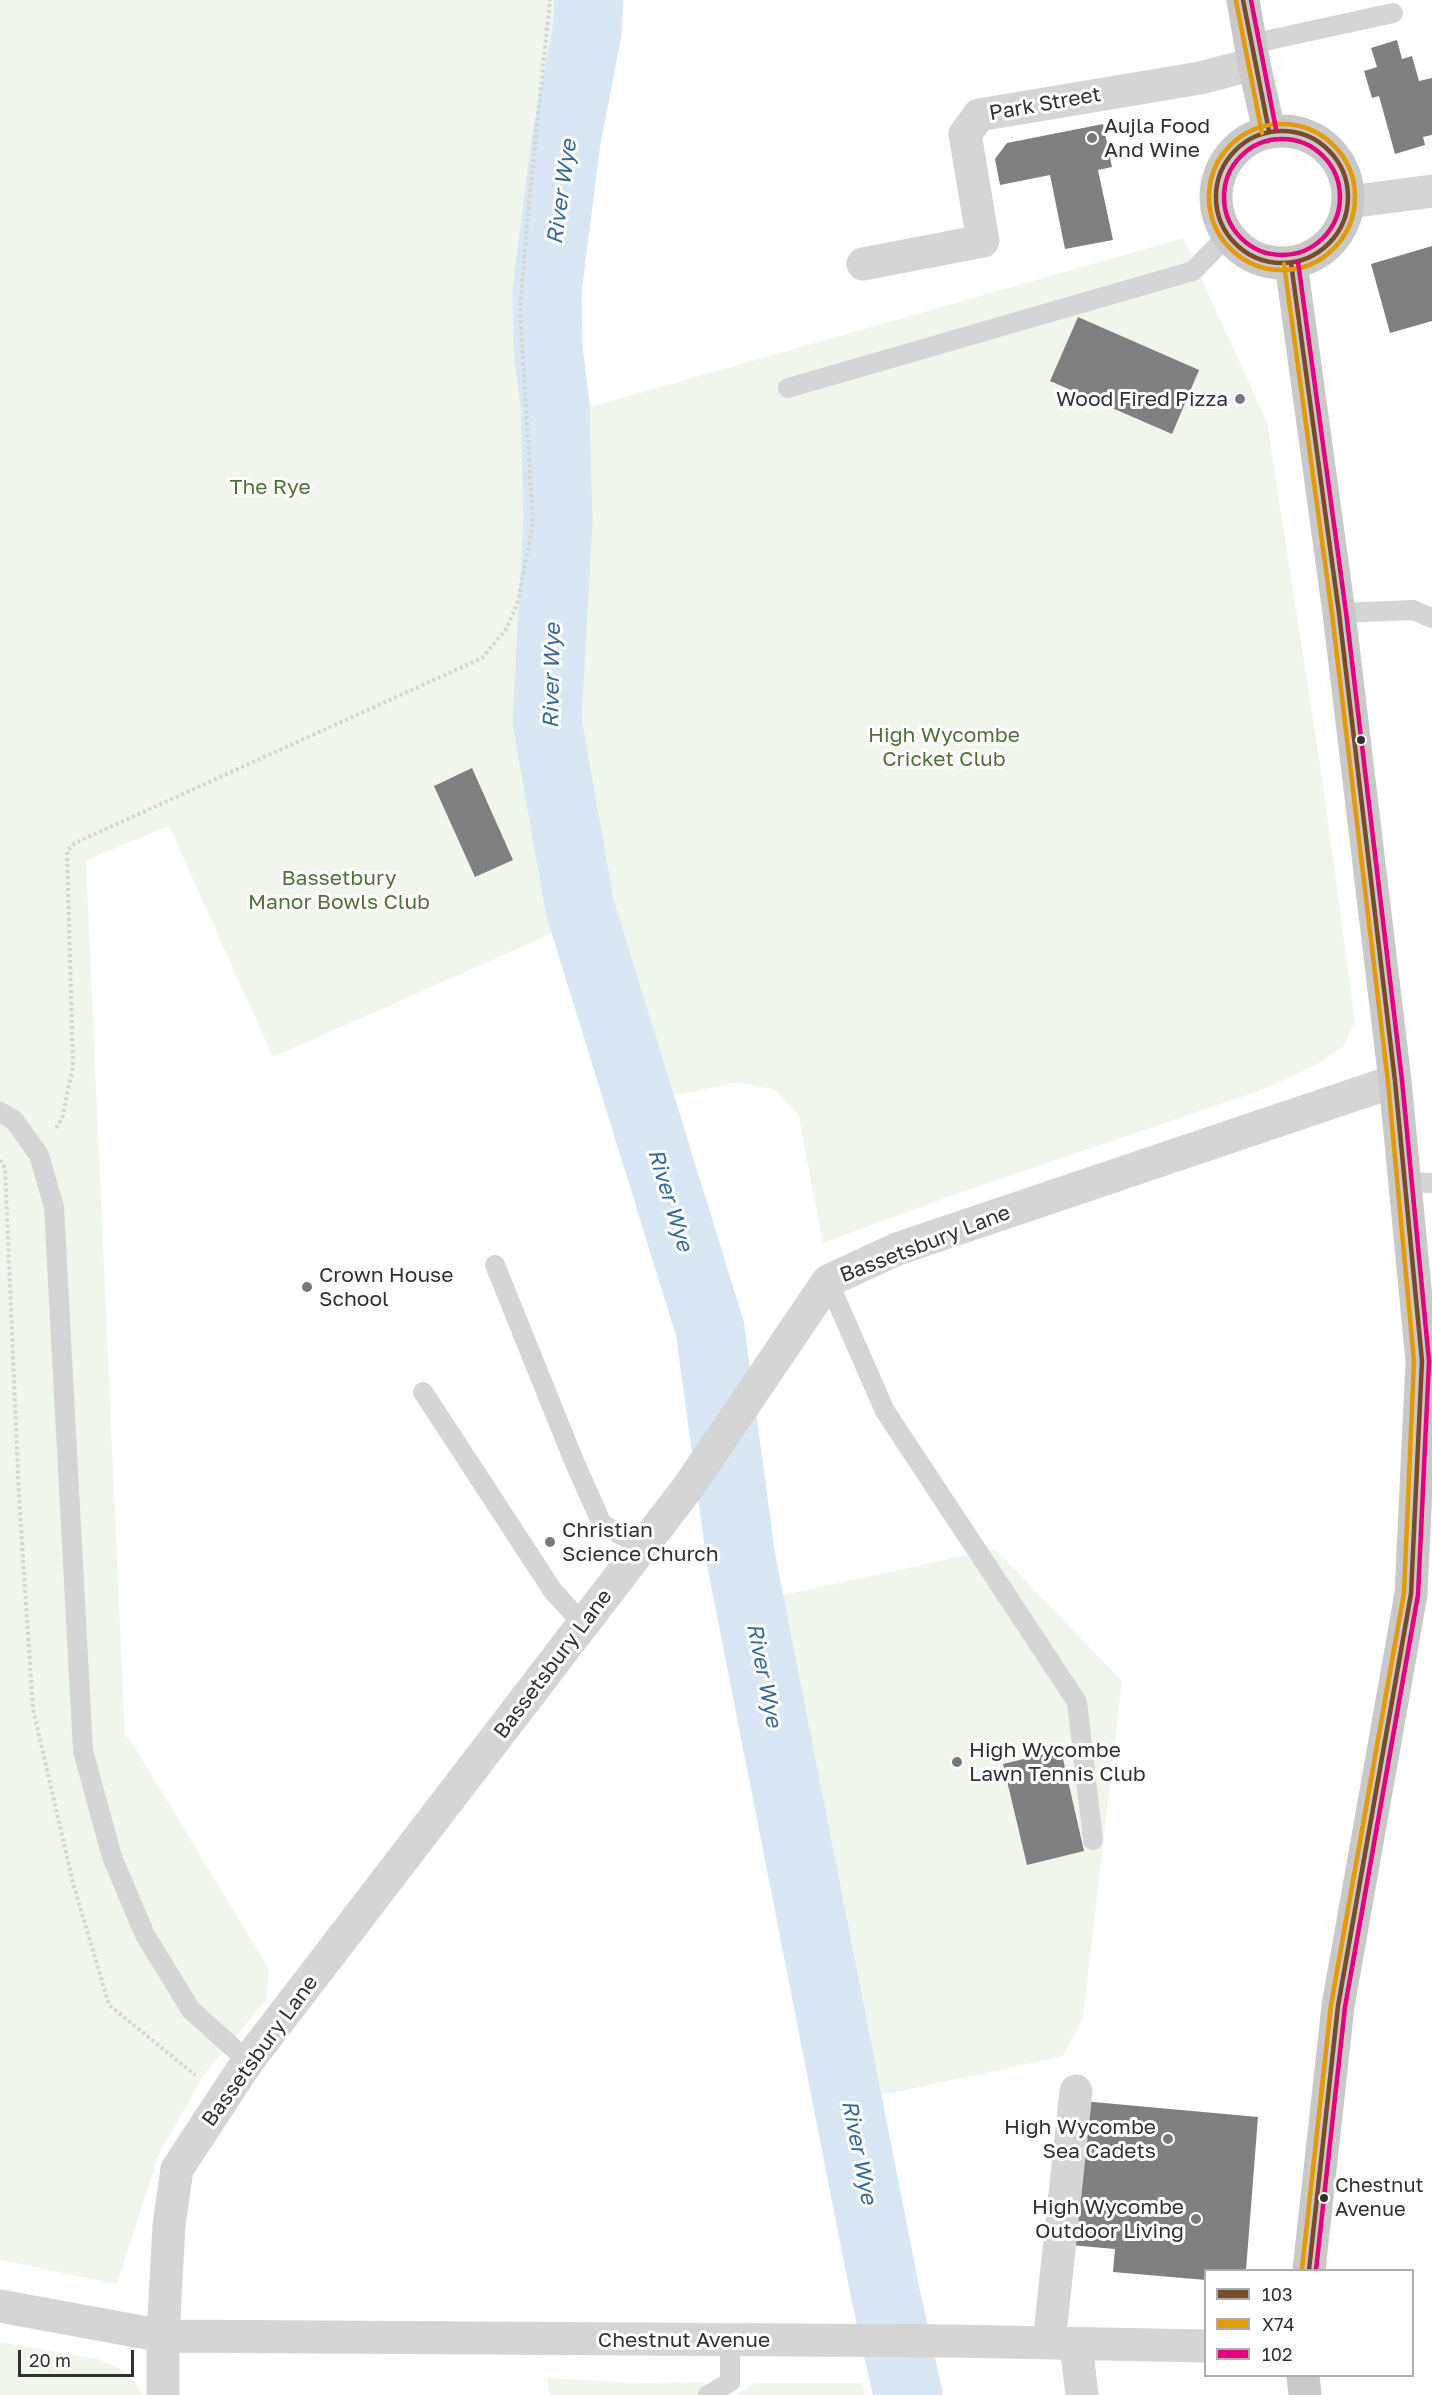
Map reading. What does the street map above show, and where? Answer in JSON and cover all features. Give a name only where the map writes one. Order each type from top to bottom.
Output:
[{"type":"main road","points":[[1243,0],[1269,131]]},
{"type":"main road","points":[[1269,131],[1292,131],[1313,138],[1332,152],[1339,161],[1348,183],[1349,202],[1343,224],[1330,243],[1312,257],[1291,263],[1268,262],[1255,257],[1236,244],[1228,235],[1218,214],[1216,195],[1221,172],[1231,154],[1248,139],[1269,131]]},
{"type":"main road","points":[[1291,263],[1340,613],[1395,1081],[1418,1182],[1422,1360],[1426,1404],[1423,1541],[1411,1594],[1338,2006],[1309,2269]]},
{"type":"main road","points":[[1304,2377],[1305,2395]]},
{"type":"street","name":"Park Street","points":[[863,264],[983,241],[964,134],[979,115],[1200,78],[1252,54]]},
{"type":"street","points":[[1349,202],[1432,191]]},
{"type":"street","name":"Bassetsbury Lane","points":[[163,2395],[163,2336],[169,2225],[177,2169],[248,2061],[689,1486],[828,1281],[897,1250],[1395,1081]]},
{"type":"street","points":[[1076,2091],[1062,2344],[1082,2395]]},
{"type":"street","name":"Chestnut Avenue","points":[[0,2306],[163,2336],[951,2341],[1204,2346]]},
{"type":"lane","points":[[1252,54],[1392,13]]},
{"type":"lane","points":[[788,388],[1193,271],[1228,235]]},
{"type":"lane","points":[[1340,613],[1413,610],[1432,618]]},
{"type":"lane","points":[[0,1112],[14,1120],[39,1155],[54,1207],[83,1751],[112,1857],[145,1935],[191,2010],[248,2061]]},
{"type":"lane","points":[[495,1264],[574,1461],[602,1524],[643,1547]]},
{"type":"lane","points":[[828,1281],[885,1411],[1077,1702],[1093,1840]]},
{"type":"lane","points":[[423,1392],[553,1591],[584,1624]]},
{"type":"lane","points":[[708,2395],[730,2382],[730,2341]]},
{"type":"path","points":[[39,1155],[62,1119],[73,1066],[68,851],[75,843],[482,658],[507,628],[518,601],[533,522],[520,309],[550,0]]},
{"type":"path","points":[[0,1160],[5,1168],[6,1195]]},
{"type":"green space","name":"The Rye","points":[[0,0],[570,0],[552,165],[539,239],[531,328],[542,489],[531,602],[529,662],[533,782],[557,888],[569,926],[273,1057],[169,826],[86,860],[125,1738],[128,1736],[269,1969],[266,2000],[204,2075],[159,2154],[117,2284],[0,2260]]},
{"type":"green space","name":"High Wycombe Cricket Club","points":[[1183,238],[1267,422],[1324,792],[1355,1021],[1344,1046],[1317,1064],[1267,1088],[945,1198],[823,1243],[798,1114],[775,1090],[738,1082],[669,1097],[625,959],[602,902],[579,812],[570,727],[572,673],[583,599],[576,597],[576,411]]},
{"type":"green space","name":"High Wycombe Lawn Tennis Club","points":[[995,1549],[1122,1681],[1083,2017],[1063,2056],[874,2097],[765,1599]]},
{"type":"green space","points":[[0,2342],[97,2359],[118,2367],[133,2380],[143,2395],[0,2395]]},
{"type":"green space","points":[[547,2378],[636,2383],[703,2382],[722,2395],[550,2395]]},
{"type":"green space","points":[[755,2383],[862,2383],[865,2395],[735,2395]]},
{"type":"building","points":[[1397,40],[1402,59],[1412,56],[1419,81],[1432,78],[1432,135],[1423,137],[1425,145],[1395,154],[1379,96],[1372,98],[1364,71],[1377,67],[1371,48]]},
{"type":"building","points":[[1103,124],[1112,167],[1098,170],[1113,240],[1065,249],[1050,175],[1000,185],[995,159],[1007,143]]},
{"type":"building","points":[[1432,246],[1432,321],[1390,333],[1371,264]]},
{"type":"building","points":[[1078,317],[1199,370],[1172,434],[1050,381]]},
{"type":"building","points":[[472,768],[513,860],[475,877],[434,786]]},
{"type":"building","points":[[1061,1750],[1084,1851],[1027,1865],[1003,1764]]},
{"type":"building","points":[[1082,2101],[1258,2117],[1246,2269],[1204,2269],[1204,2280],[1113,2272],[1115,2249],[1070,2245]]},
{"type":"waterway","name":"River Wye","points":[[589,0],[587,32],[566,141],[547,291],[548,349],[555,404],[558,520],[547,721],[580,908],[710,1329],[741,1559],[885,2292],[908,2395]]},
{"type":"transit line","name":"103","points":[[1243,0],[1269,131]]},
{"type":"transit line","name":"102","points":[[1251,0],[1276,129]]},
{"type":"transit line","name":"X74","points":[[1236,1],[1262,133]]},
{"type":"transit line","name":"X74","points":[[1282,124],[1310,129],[1334,145],[1350,169],[1355,197],[1350,225],[1334,249],[1310,265],[1282,270],[1254,265],[1230,249],[1214,225],[1209,197],[1214,169],[1230,145],[1254,129],[1282,124]]},
{"type":"transit line","name":"103","points":[[1282,131],[1307,136],[1329,150],[1343,172],[1348,197],[1343,222],[1329,244],[1307,258],[1282,263],[1257,258],[1235,244],[1221,222],[1216,197],[1221,172],[1235,150],[1257,136],[1282,131]]},
{"type":"transit line","name":"102","points":[[1282,139],[1304,143],[1323,156],[1336,175],[1340,197],[1336,219],[1323,238],[1304,251],[1282,255],[1260,251],[1241,238],[1228,219],[1224,197],[1228,175],[1241,156],[1260,143],[1282,139]]},
{"type":"transit line","name":"102","points":[[1298,262],[1346,612],[1402,1080],[1429,1361],[1418,1595],[1345,2007],[1316,2269]]},
{"type":"transit line","name":"103","points":[[1291,263],[1339,613],[1395,1081],[1422,1361],[1411,1594],[1338,2006],[1309,2269]]},
{"type":"transit line","name":"X74","points":[[1284,264],[1332,614],[1388,1082],[1414,1361],[1404,1593],[1331,2005],[1302,2269]]},
{"type":"place","name":"Aujla Food And Wine","points":[[1092,138]]},
{"type":"place","name":"Wood Fired Pizza","points":[[1240,399]]},
{"type":"place","name":"Crown House School","points":[[307,1287]]},
{"type":"place","name":"Christian Science Church","points":[[550,1542]]},
{"type":"place","name":"High Wycombe Lawn Tennis Club","points":[[957,1762]]},
{"type":"place","name":"High Wycombe Sea Cadets","points":[[1168,2139]]},
{"type":"place","name":"Chestnut Avenue","points":[[1324,2198]]},
{"type":"place","name":"High Wycombe Outdoor Living","points":[[1196,2219]]},
{"type":"park label","name":"Bassetbury Manor Bowls Club","points":[[339,890]]}]
